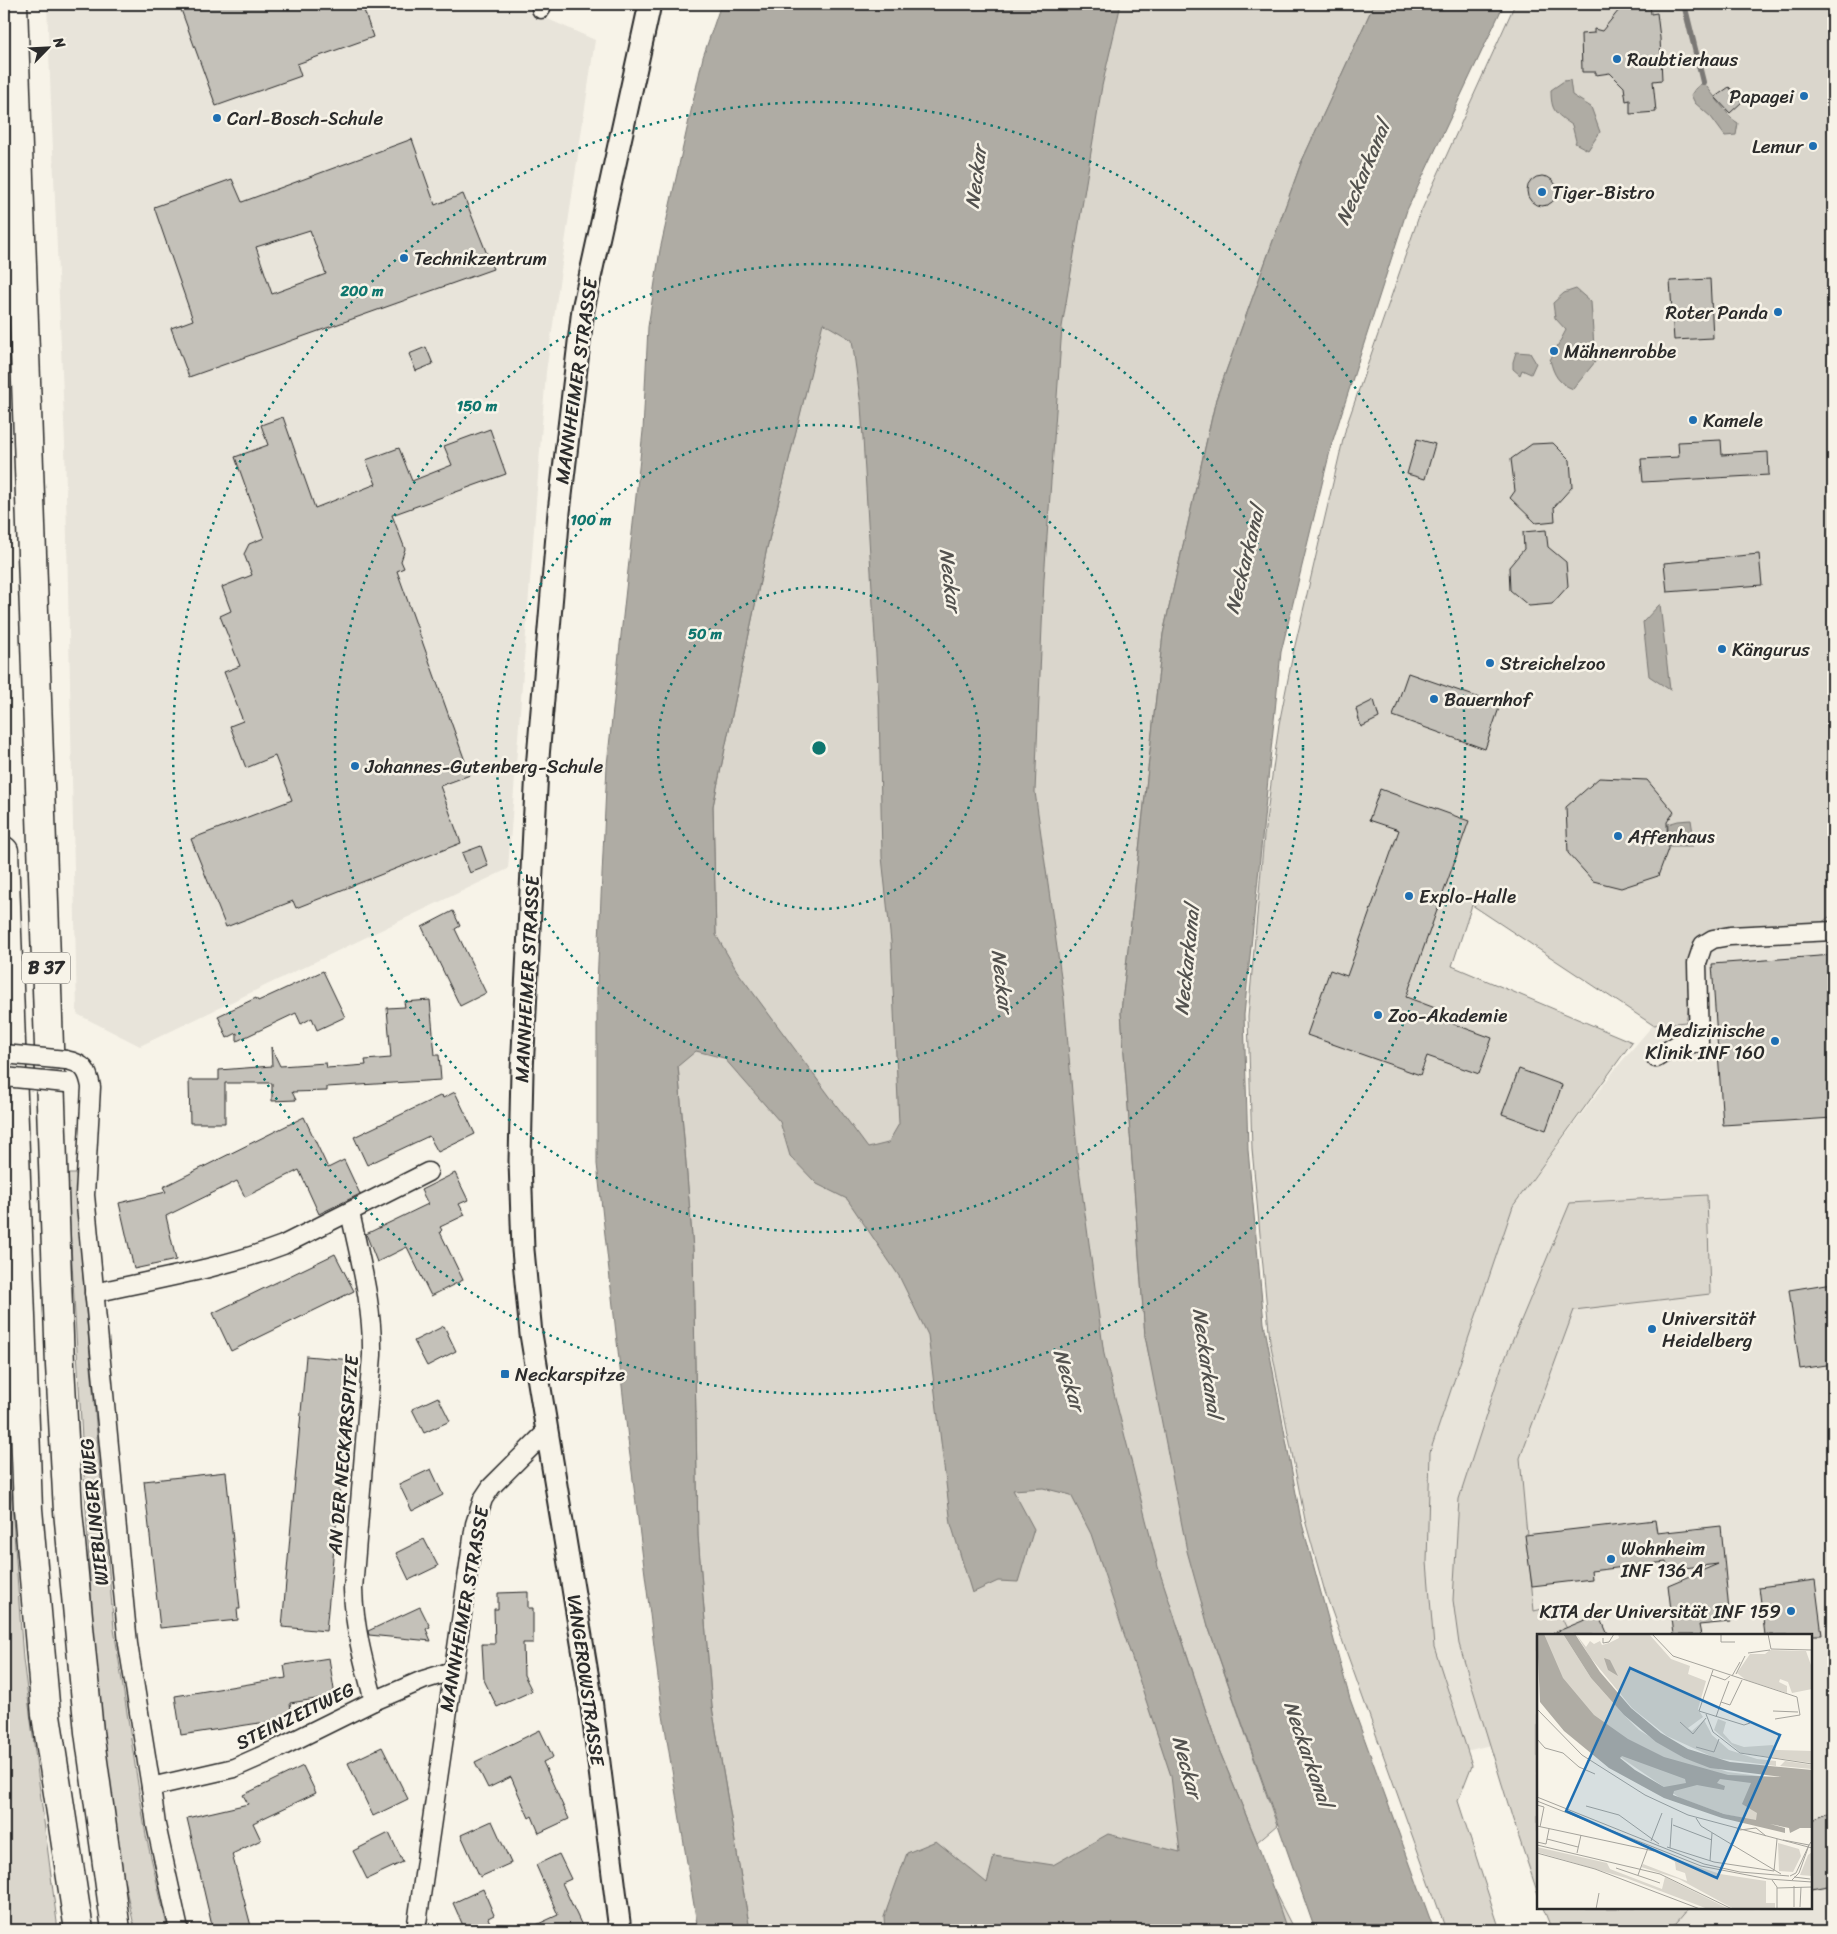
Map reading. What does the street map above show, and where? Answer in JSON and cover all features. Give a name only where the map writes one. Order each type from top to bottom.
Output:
[{"type":"highway","name":"B 37","points":[[13,4],[60,1375],[68,1511],[88,1722],[116,1930]]},
{"type":"highway","name":"B 37","points":[[4,851],[28,1509],[46,1715],[62,1834],[79,1930]]},
{"type":"street","name":"MANNHEIMER STRASSE","points":[[416,1930],[452,1671],[475,1524],[483,1498],[547,1431],[531,1334],[523,1250],[520,1162],[522,1071],[537,769],[559,512],[583,309],[650,4]]},
{"type":"street","points":[[1656,1058],[1680,1043],[1699,1043],[1697,963],[1703,945],[1712,938],[1833,930]]},
{"type":"street","name":"WIEBLINGER WEG","points":[[4,1054],[78,1062],[85,1068],[90,1077],[85,1195],[128,1644],[156,1825],[179,1930]]},
{"type":"street","points":[[4,1077],[66,1082],[91,1087]]},
{"type":"street","points":[[94,1293],[216,1266],[262,1253],[283,1245],[428,1172]]},
{"type":"street","name":"AN DER NECKARSPITZE","points":[[350,1212],[371,1307],[373,1329],[353,1589],[354,1614],[359,1644],[374,1701]]},
{"type":"street","name":"VANGEROWSTRASSE","points":[[547,1431],[590,1691],[620,1930]]},
{"type":"street","name":"STEINZEITWEG","points":[[151,1787],[234,1768],[374,1701],[423,1680],[452,1671]]},
{"type":"shaded area","points":[[47,4],[514,4],[595,40],[546,372],[508,869],[140,1046],[77,1014],[65,445]]},
{"type":"shaded area","points":[[917,4],[1374,4],[1301,163],[1216,399],[1163,634],[1121,1012],[1145,1336],[1208,1626],[1277,1825],[1257,1842],[1217,1745],[1177,1624],[1217,1765],[1265,1873],[1294,1930],[750,1930],[712,1707],[698,1536],[693,1249],[678,1065],[720,943],[716,935],[713,806],[767,548],[821,322]]},
{"type":"shaded area","points":[[1515,4],[1833,4],[1833,914],[1821,923],[1714,934],[1697,963],[1686,1022],[1653,1025],[1472,905],[1452,966],[1632,1042],[1513,1206],[1430,1452],[1427,1562],[1434,1647],[1472,1765],[1458,1801],[1500,1930],[1446,1930],[1325,1592],[1305,1520],[1270,1341],[1252,1149],[1248,1017],[1264,836],[1279,724],[1293,654],[1346,427],[1419,216]]},
{"type":"shaded area","name":"Universität Heidelberg","points":[[1833,914],[1833,1930],[1556,1930],[1548,1909],[1812,1909],[1812,1634],[1537,1634],[1494,1744],[1450,1755],[1424,1652],[1430,1452],[1513,1206],[1616,1068],[1653,1025],[1686,1022],[1697,963],[1714,934],[1821,923]]},
{"type":"shaded area","points":[[67,1174],[78,1174],[83,1276],[114,1629],[146,1836],[168,1930],[135,1930],[116,1844],[93,1633]]},
{"type":"shaded area","points":[[1707,1195],[1710,1294],[1574,1310],[1520,1458],[1534,1611],[1556,1606],[1570,1634],[1537,1634],[1537,1891],[1459,1644],[1453,1600],[1459,1499],[1502,1366],[1570,1203]]},
{"type":"shaded area","points":[[4,1392],[23,1659],[58,1930],[4,1930]]},
{"type":"shaded area","points":[[1543,1909],[1688,1909],[1670,1930],[1552,1930]]},
{"type":"water","name":"Neckar","points":[[721,4],[1121,4],[1102,86],[1062,327],[1044,579],[1035,792],[1064,998],[1078,1162],[1104,1354],[1158,1567],[1217,1745],[1257,1842],[1287,1930],[885,1930],[884,1917],[907,1853],[936,1841],[987,1883],[994,1856],[1053,1865],[1108,1834],[1180,1852],[1171,1776],[1091,1534],[1071,1495],[1043,1488],[1013,1490],[1034,1529],[1018,1582],[998,1581],[972,1593],[951,1524],[928,1335],[899,1276],[847,1199],[817,1184],[790,1156],[780,1122],[724,1058],[696,1051],[678,1066],[693,1249],[698,1536],[712,1707],[750,1930],[698,1930],[662,1709],[629,1448],[597,1164],[597,985],[607,765],[643,431],[648,327],[660,250],[703,57]],"holes":[[[823,323],[852,340],[861,405],[879,705],[882,857],[891,942],[899,1124],[888,1143],[868,1148],[737,971],[716,935],[713,806],[767,548]]]},
{"type":"water","name":"Neckarkanal","points":[[1374,4],[1504,4],[1407,210],[1332,443],[1281,652],[1244,1015],[1248,1150],[1264,1323],[1301,1520],[1350,1699],[1434,1930],[1315,1930],[1208,1626],[1187,1551],[1145,1336],[1121,1012],[1163,634],[1216,399],[1301,163]]},
{"type":"water","points":[[1570,80],[1572,95],[1591,107],[1600,132],[1588,150],[1575,143],[1572,125],[1558,114],[1553,107],[1551,90],[1564,81]]},
{"type":"water","points":[[1703,82],[1732,119],[1738,123],[1736,135],[1725,136],[1711,117],[1695,103],[1691,95]]},
{"type":"water","points":[[1576,289],[1591,302],[1595,362],[1573,389],[1557,378],[1550,360],[1566,330],[1555,318],[1553,303],[1564,293]]},
{"type":"water","points":[[1516,352],[1530,353],[1536,363],[1531,374],[1522,370],[1520,375],[1513,369]]},
{"type":"water","points":[[1660,604],[1670,690],[1649,676],[1643,622]]},
{"type":"water","points":[[1691,820],[1693,833],[1692,847],[1669,847],[1668,824]]},
{"type":"building","name":"Carl-Bosch-Schule","points":[[179,4],[362,4],[373,37],[297,64],[301,76],[216,106]]},
{"type":"building","name":"Raubtierhaus","points":[[1618,4],[1650,4],[1651,14],[1657,13],[1662,80],[1653,81],[1656,112],[1630,114],[1630,100],[1626,101],[1624,87],[1610,73],[1596,75],[1596,72],[1582,72],[1581,34],[1594,33],[1594,29],[1602,31],[1619,10]]},
{"type":"building","points":[[1729,87],[1742,102],[1730,113],[1715,97]]},
{"type":"building","name":"Technikzentrum","points":[[412,139],[435,205],[463,194],[493,269],[189,377],[171,328],[193,320],[154,207],[232,179],[242,202]],"holes":[[[310,230],[326,274],[272,294],[256,247]]]},
{"type":"building","name":"Tiger-Bistro","points":[[1542,176],[1548,177],[1556,185],[1556,197],[1548,205],[1542,206],[1536,205],[1528,197],[1527,191],[1528,185],[1536,177]]},
{"type":"building","points":[[1710,279],[1713,338],[1674,340],[1670,281]]},
{"type":"building","points":[[426,347],[433,364],[416,371],[409,354]]},
{"type":"building","points":[[283,417],[315,508],[376,484],[366,460],[399,448],[412,481],[452,465],[444,446],[490,429],[506,474],[392,515],[405,549],[401,561],[404,568],[397,571],[470,775],[440,786],[461,843],[296,908],[293,901],[226,927],[191,839],[292,800],[275,756],[246,768],[230,726],[243,721],[224,672],[240,666],[220,616],[231,611],[222,587],[252,575],[244,554],[249,544],[264,538],[235,457],[268,445],[261,425]]},
{"type":"building","points":[[1417,439],[1435,444],[1425,479],[1407,474]]},
{"type":"building","points":[[1721,440],[1722,455],[1768,452],[1769,475],[1643,482],[1641,459],[1679,457],[1678,442]]},
{"type":"building","points":[[1553,443],[1570,460],[1572,487],[1554,507],[1555,521],[1536,523],[1510,498],[1515,491],[1511,459],[1532,444]]},
{"type":"building","points":[[1546,530],[1548,547],[1566,562],[1568,586],[1552,604],[1529,606],[1510,590],[1509,567],[1524,549],[1523,532]]},
{"type":"building","points":[[1759,554],[1762,585],[1667,592],[1664,563]]},
{"type":"building","points":[[1408,673],[1500,705],[1485,749],[1393,716]]},
{"type":"building","points":[[1374,700],[1379,718],[1361,727],[1356,709]]},
{"type":"building","name":"Affenhaus","points":[[1599,778],[1647,780],[1674,812],[1667,822],[1668,849],[1658,876],[1621,888],[1593,881],[1568,853],[1566,807]]},
{"type":"building","points":[[1380,789],[1469,821],[1406,997],[1443,1011],[1440,1019],[1492,1038],[1479,1074],[1427,1056],[1420,1075],[1307,1035],[1330,970],[1347,976],[1399,830],[1369,820]]},
{"type":"building","points":[[481,846],[488,866],[470,873],[462,853]]},
{"type":"building","points":[[453,911],[460,926],[455,929],[486,993],[460,1006],[422,927]]},
{"type":"building","name":"Medizinische Klinik INF 160","points":[[1833,955],[1833,1118],[1723,1125],[1712,964]]},
{"type":"building","points":[[323,971],[345,1017],[317,1030],[312,1018],[301,1024],[296,1013],[237,1041],[237,1033],[227,1038],[218,1016],[256,998],[258,1001]]},
{"type":"building","points":[[430,1000],[435,1055],[439,1055],[441,1080],[327,1087],[327,1091],[292,1092],[296,1100],[272,1101],[272,1083],[225,1083],[225,1123],[190,1123],[189,1080],[219,1080],[219,1070],[272,1066],[271,1047],[280,1066],[326,1063],[327,1068],[366,1065],[365,1060],[391,1058],[387,1008],[405,1007],[404,1002]]},
{"type":"building","points":[[1519,1069],[1562,1085],[1546,1130],[1502,1114]]},
{"type":"building","points":[[455,1092],[475,1134],[438,1152],[429,1136],[367,1165],[354,1137],[442,1095],[443,1098]]},
{"type":"building","points":[[304,1117],[328,1168],[344,1160],[360,1194],[319,1214],[299,1170],[245,1197],[237,1181],[166,1216],[176,1260],[134,1269],[119,1203],[166,1192],[163,1187]]},
{"type":"building","points":[[455,1173],[468,1200],[459,1204],[465,1215],[440,1227],[442,1230],[440,1232],[463,1280],[431,1296],[407,1247],[377,1262],[366,1234],[428,1204],[421,1190]]},
{"type":"building","points":[[335,1254],[354,1291],[231,1351],[213,1313]]},
{"type":"building","points":[[1833,1283],[1833,1364],[1800,1369],[1789,1290]]},
{"type":"building","points":[[444,1326],[456,1351],[427,1366],[414,1341]]},
{"type":"building","points":[[306,1356],[352,1360],[326,1631],[282,1627]]},
{"type":"building","points":[[438,1397],[450,1421],[424,1433],[412,1409]]},
{"type":"building","points":[[431,1469],[443,1495],[412,1511],[399,1484]]},
{"type":"building","points":[[226,1472],[240,1609],[237,1609],[238,1620],[160,1628],[144,1481]]},
{"type":"building","name":"Wohnheim INF 136 A","points":[[1655,1520],[1657,1533],[1721,1526],[1730,1622],[1699,1625],[1701,1634],[1674,1634],[1668,1585],[1718,1564],[1667,1570],[1666,1562],[1591,1571],[1592,1579],[1532,1586],[1525,1535]]},
{"type":"building","points":[[424,1539],[438,1566],[409,1580],[396,1553]]},
{"type":"building","name":"KITA der Universität INF 159","points":[[1815,1580],[1822,1635],[1765,1634],[1759,1587]]},
{"type":"building","points":[[528,1592],[528,1608],[533,1608],[533,1643],[523,1643],[524,1675],[532,1691],[497,1707],[484,1680],[482,1644],[495,1644],[494,1609],[498,1609],[498,1593]]},
{"type":"building","points":[[420,1607],[430,1627],[426,1629],[431,1641],[369,1635],[368,1631]]},
{"type":"building","points":[[1599,1614],[1608,1634],[1551,1634]]},
{"type":"building","points":[[329,1658],[335,1696],[290,1703],[292,1718],[181,1735],[175,1696],[286,1678],[284,1665]]},
{"type":"building","points":[[540,1730],[553,1757],[543,1762],[569,1819],[539,1833],[532,1816],[529,1818],[511,1777],[488,1788],[475,1762]]},
{"type":"building","points":[[382,1747],[408,1799],[373,1816],[348,1763]]},
{"type":"building","points":[[303,1766],[316,1793],[253,1823],[261,1840],[232,1854],[252,1930],[213,1930],[187,1818],[248,1804],[243,1795]]},
{"type":"building","points":[[1833,1810],[1833,1885],[1812,1889],[1812,1820]]},
{"type":"building","points":[[492,1821],[511,1863],[480,1877],[461,1835]]},
{"type":"building","points":[[389,1833],[403,1862],[367,1879],[353,1851]]},
{"type":"building","points":[[559,1854],[571,1879],[562,1883],[584,1930],[525,1930],[558,1915],[536,1865]]},
{"type":"building","points":[[483,1889],[494,1915],[488,1918],[493,1930],[465,1930],[453,1903]]},
{"type":"waterway","points":[[1684,4],[1703,82]]},
{"type":"place","name":"Raubtierhaus","points":[[1617,59]]},
{"type":"place","name":"Papagei","points":[[1804,96]]},
{"type":"place","name":"Carl-Bosch-Schule","points":[[217,118]]},
{"type":"place","name":"Lemur","points":[[1813,146]]},
{"type":"place","name":"Tiger-Bistro","points":[[1542,192]]},
{"type":"place","name":"Technikzentrum","points":[[404,258]]},
{"type":"place","name":"Roter Panda","points":[[1778,312]]},
{"type":"place","name":"Mähnenrobbe","points":[[1554,351]]},
{"type":"place","name":"Kamele","points":[[1693,420]]},
{"type":"place","name":"Kängurus","points":[[1722,649]]},
{"type":"place","name":"Streichelzoo","points":[[1490,663]]},
{"type":"place","name":"Bauernhof","points":[[1434,699]]},
{"type":"place","name":"Johannes-Gutenberg-Schule","points":[[355,766]]},
{"type":"place","name":"Affenhaus","points":[[1618,836]]},
{"type":"place","name":"Explo-Halle","points":[[1409,896]]},
{"type":"place","name":"Zoo-Akademie","points":[[1378,1015]]},
{"type":"place","name":"Medizinische Klinik INF 160","points":[[1775,1041]]},
{"type":"place","name":"Universität Heidelberg","points":[[1652,1329]]},
{"type":"place","name":"Neckarspitze","points":[[505,1374]]},
{"type":"place","name":"Wohnheim INF 136 A","points":[[1611,1559]]},
{"type":"place","name":"KITA der Universität INF 159","points":[[1791,1611]]}]
